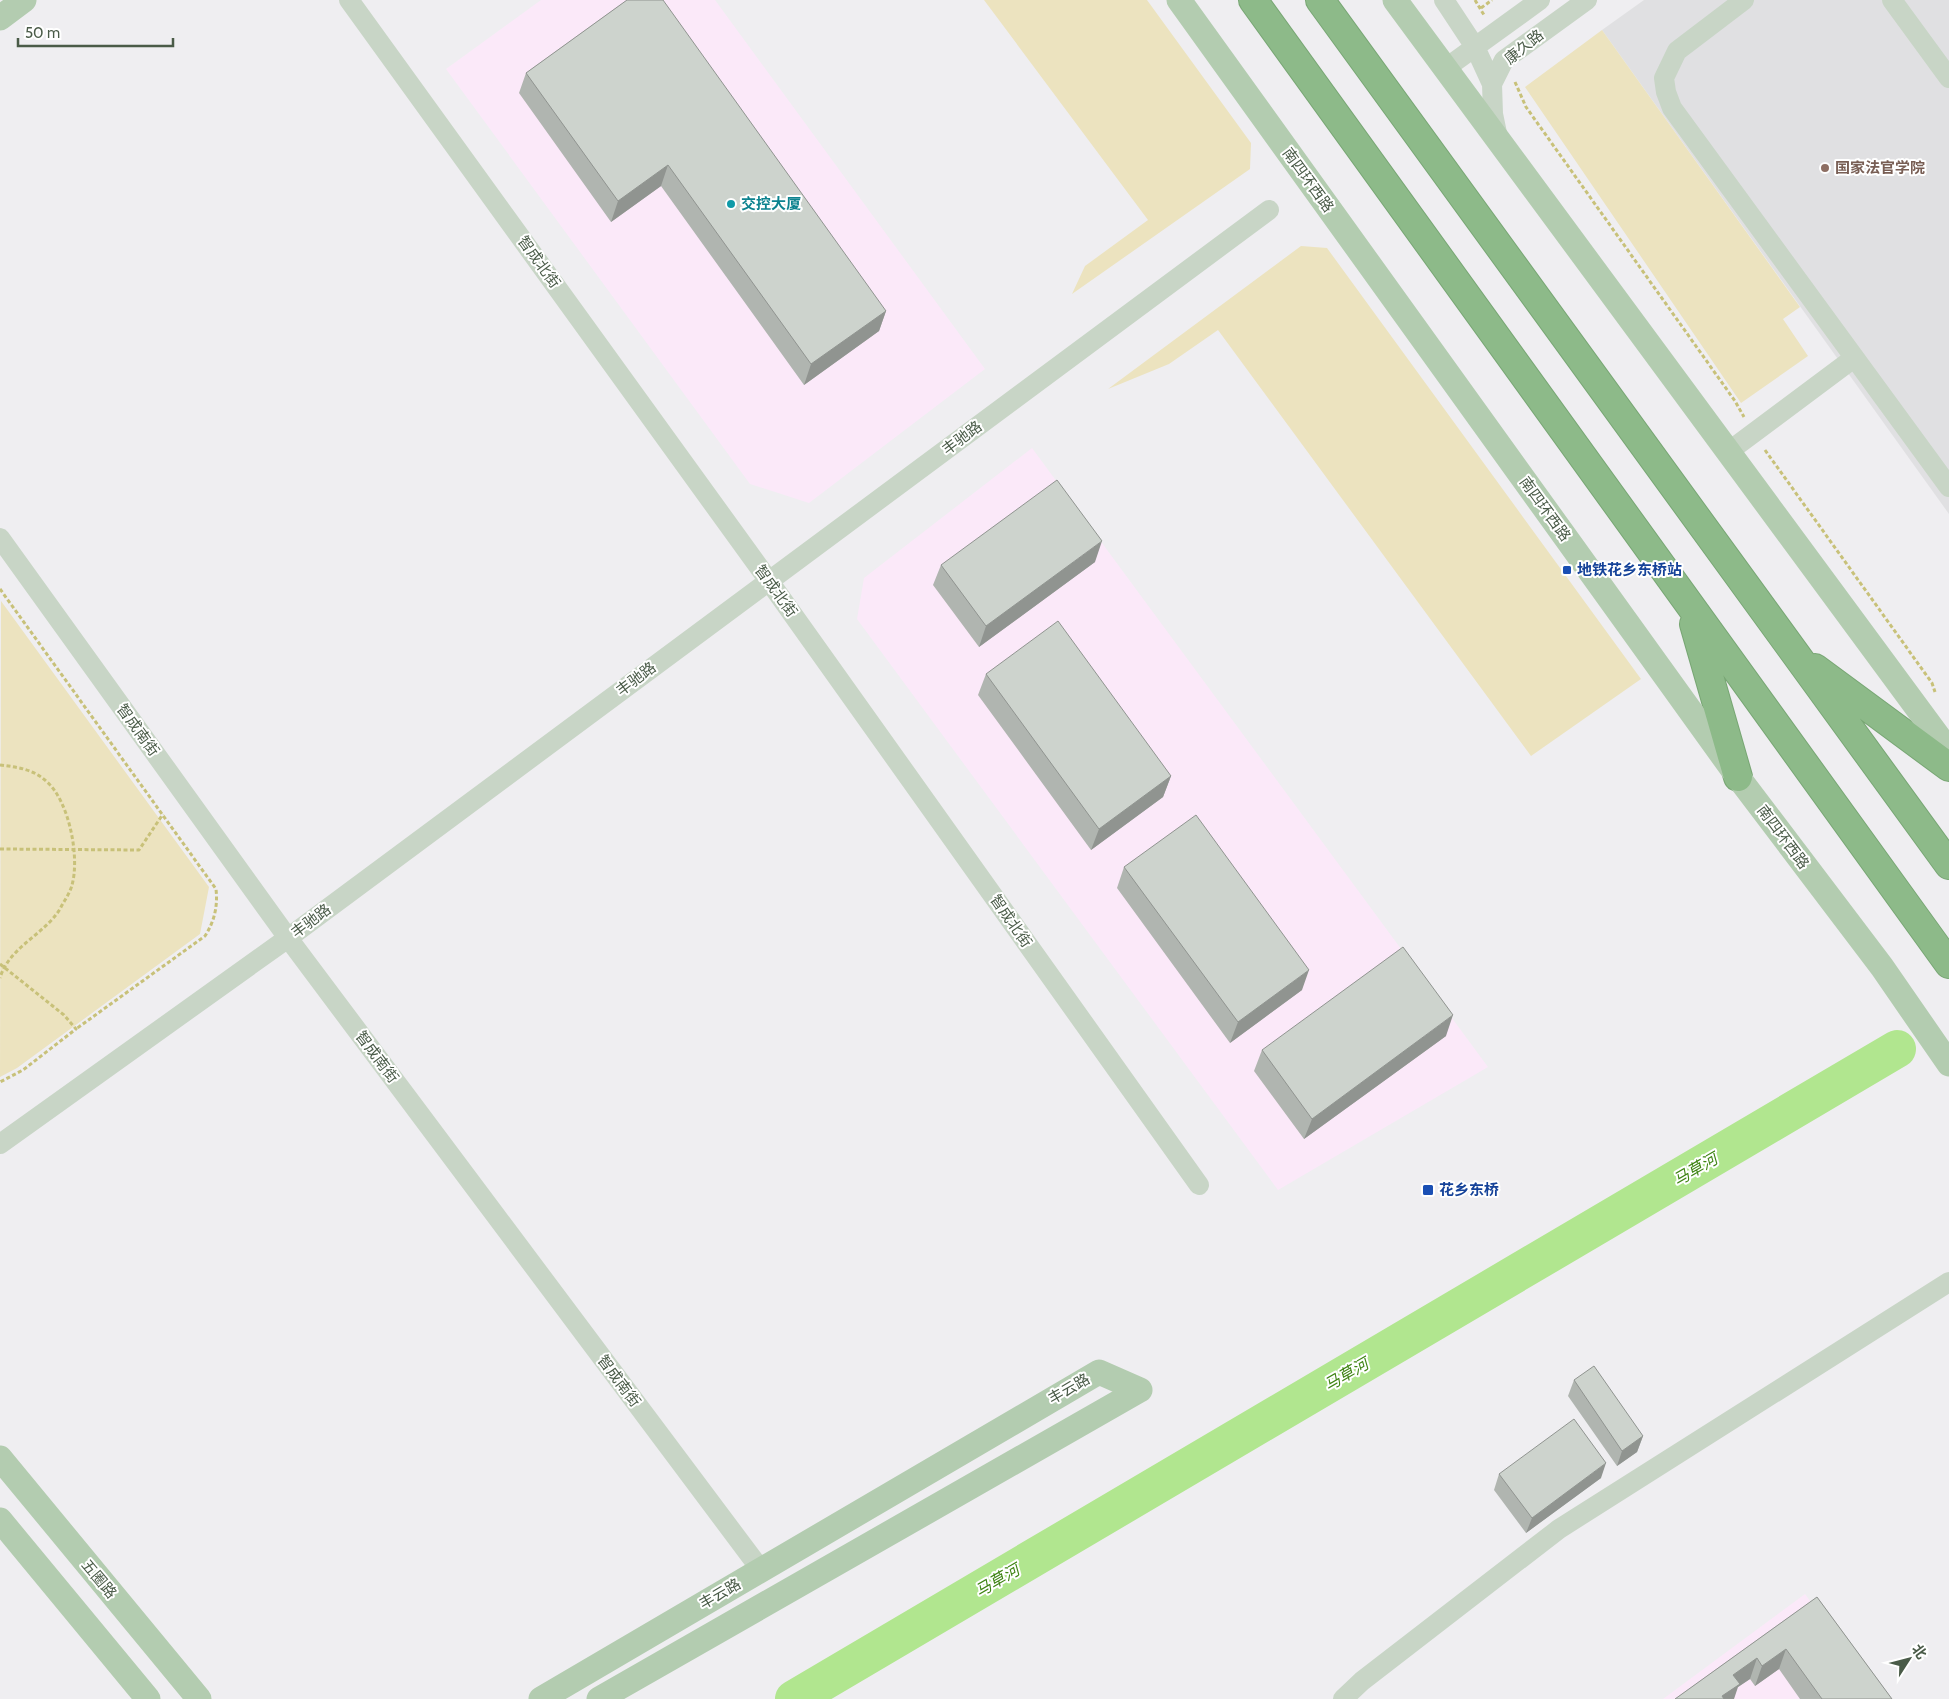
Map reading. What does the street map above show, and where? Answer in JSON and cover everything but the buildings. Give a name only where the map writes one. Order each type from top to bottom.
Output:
[{"type":"highway","points":[[1253,0],[1949,964]]},
{"type":"highway","points":[[1320,0],[1949,865]]},
{"type":"highway","points":[[1689,605],[1738,777]]},
{"type":"highway","points":[[1794,653],[1949,767]]},
{"type":"main road","points":[[0,18],[24,0]]},
{"type":"main road","name":"南四环西路","points":[[1179,0],[1738,777],[1882,967],[1949,1064]]},
{"type":"main road","points":[[1395,0],[1949,751]]},
{"type":"main road","name":"丰云路","points":[[541,1699],[1099,1372],[1140,1390],[599,1699]]},
{"type":"main road","name":"五圈路","points":[[0,1458],[199,1699]]},
{"type":"main road","points":[[0,1520],[148,1699]]},
{"type":"street","name":"智成北街","points":[[349,0],[769,581],[1199,1184]]},
{"type":"street","points":[[1444,0],[1475,47],[1492,84],[1494,114],[1499,142]]},
{"type":"street","name":"康久路","points":[[1446,68],[1540,0]]},
{"type":"street","name":"康久路","points":[[1492,84],[1504,60],[1587,0]]},
{"type":"street","points":[[1744,0],[1677,50],[1664,78],[1666,92],[1672,108],[1949,488]]},
{"type":"street","points":[[1892,0],[1949,78]]},
{"type":"street","name":"丰驰路","points":[[0,1144],[288,938],[1269,210]]},
{"type":"street","points":[[1728,452],[1854,358]]},
{"type":"street","name":"智成南街","points":[[0,538],[288,938],[761,1570]]},
{"type":"street","points":[[1343,1699],[1362,1681],[1559,1529],[1949,1282]]},
{"type":"path","points":[[1475,0],[1481,8],[1493,34]]},
{"type":"path","points":[[1481,8],[1492,0]]},
{"type":"path","points":[[1504,60],[1526,107],[1736,401],[1753,433],[1932,683],[1935,693]]},
{"type":"path","points":[[0,589],[216,889],[217,900],[212,925],[205,936],[76,1029],[23,1070],[0,1082]]},
{"type":"path","points":[[0,765],[18,766],[33,772],[46,780],[57,792],[65,807],[69,822],[74,870],[72,886],[58,911],[45,926],[10,958],[0,978]]},
{"type":"path","points":[[0,850],[139,850],[162,814]]},
{"type":"path","points":[[0,964],[64,1015],[76,1029]]},
{"type":"shaded area","points":[[541,0],[715,0],[985,369],[809,503],[750,484],[446,69]]},
{"type":"shaded area","points":[[984,0],[1147,0],[1251,143],[1250,169],[1072,294],[1085,266],[1148,220]]},
{"type":"shaded area","name":"国家法官学院","points":[[1644,0],[1949,0],[1949,514],[1602,30]]},
{"type":"shaded area","points":[[1602,30],[1800,307],[1783,319],[1808,356],[1741,403],[1525,87]]},
{"type":"shaded area","points":[[1301,246],[1327,248],[1641,679],[1531,756],[1218,330],[1169,364],[1108,389]]},
{"type":"shaded area","points":[[1032,448],[1488,1067],[1278,1190],[857,619],[864,578]]},
{"type":"shaded area","points":[[1,601],[209,887],[200,934],[17,1068],[0,1077]]},
{"type":"shaded area","points":[[1805,1594],[1882,1699],[1663,1699]]},
{"type":"waterway","name":"马草河","points":[[794,1699],[1897,1049]]},
{"type":"place","name":"国家法官学院","points":[[1825,168]]},
{"type":"place","name":"交控大厦","points":[[731,204]]},
{"type":"place","name":"地铁花乡东桥站","points":[[1567,570]]},
{"type":"place","name":"花乡东桥","points":[[1428,1190]]}]
